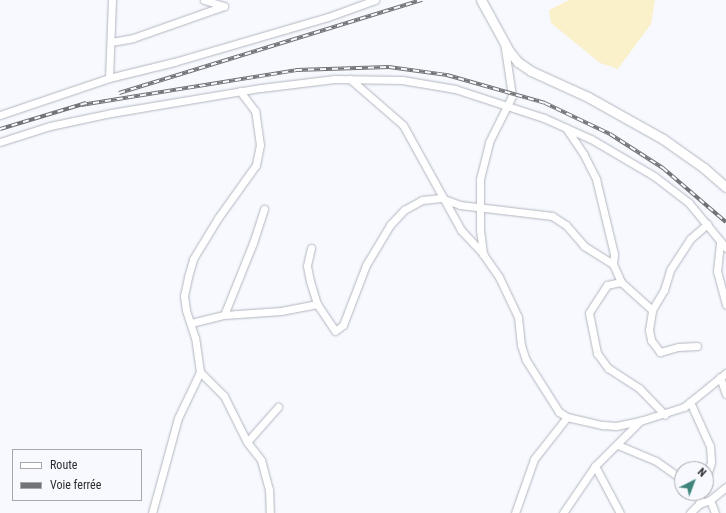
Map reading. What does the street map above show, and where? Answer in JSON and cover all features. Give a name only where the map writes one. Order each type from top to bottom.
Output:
[{"type":"street","points":[[109,78],[112,0]]},
{"type":"street","points":[[111,42],[133,38],[224,6],[204,0]]},
{"type":"street","points":[[0,115],[109,78],[174,62],[328,17],[375,0]]},
{"type":"street","points":[[481,0],[504,42],[518,62],[531,71],[588,96],[664,139],[704,168],[726,187]]},
{"type":"street","points":[[483,254],[480,179],[490,142],[508,106],[512,92],[504,54],[504,42]]},
{"type":"street","points":[[350,78],[403,125],[461,230],[483,254],[499,277],[518,317],[521,345],[526,360],[559,412],[567,417],[616,426],[640,421],[665,415],[690,402],[723,375]]},
{"type":"street","points":[[0,142],[50,126],[240,91],[350,78],[402,80],[455,89],[508,106],[566,128],[654,176],[689,203],[726,248]]},
{"type":"street","points":[[240,91],[255,112],[258,123],[260,145],[256,165],[240,184],[193,259],[184,296],[191,323],[200,372],[224,396],[247,442],[266,471],[270,513]]},
{"type":"street","points":[[566,128],[584,155],[596,179],[614,254],[613,264],[621,282],[652,310]]},
{"type":"street","points":[[311,248],[307,266],[317,304],[335,331],[343,325],[366,265],[390,225],[412,205],[422,200],[442,198],[460,205],[480,206],[552,216],[566,226],[584,246],[613,264]]},
{"type":"street","points":[[224,315],[253,244],[264,209]]},
{"type":"street","points":[[697,346],[678,347],[660,352],[651,340],[649,330],[652,310],[664,290],[670,270],[676,258],[690,239],[707,224]]},
{"type":"street","points":[[720,242],[717,271],[726,305]]},
{"type":"street","points":[[621,282],[607,285],[588,313],[597,353],[608,368],[639,388],[665,415]]},
{"type":"street","points":[[191,323],[224,315],[281,311],[317,304]]},
{"type":"street","points":[[152,513],[178,418],[200,372]]},
{"type":"street","points":[[723,375],[726,394]]},
{"type":"street","points":[[690,402],[710,446],[711,461]]},
{"type":"street","points":[[247,442],[278,407]]},
{"type":"street","points":[[515,513],[534,459],[567,417]]},
{"type":"street","points":[[562,513],[595,466],[618,445],[640,421]]},
{"type":"street","points":[[618,445],[656,461],[674,473]]},
{"type":"street","points":[[595,466],[620,513]]},
{"type":"street","points":[[714,497],[726,487]]},
{"type":"street","points":[[690,513],[699,504],[707,501]]},
{"type":"street","points":[[710,501],[715,513]]},
{"type":"sand","points":[[569,0],[655,0],[651,24],[618,69],[600,63],[551,23],[549,10]]},
{"type":"railway","points":[[119,93],[422,0]]},
{"type":"railway","points":[[81,105],[296,70],[389,67],[447,75],[545,103],[610,134],[663,168],[726,222]]},
{"type":"railway","points":[[0,129],[86,103]]}]
